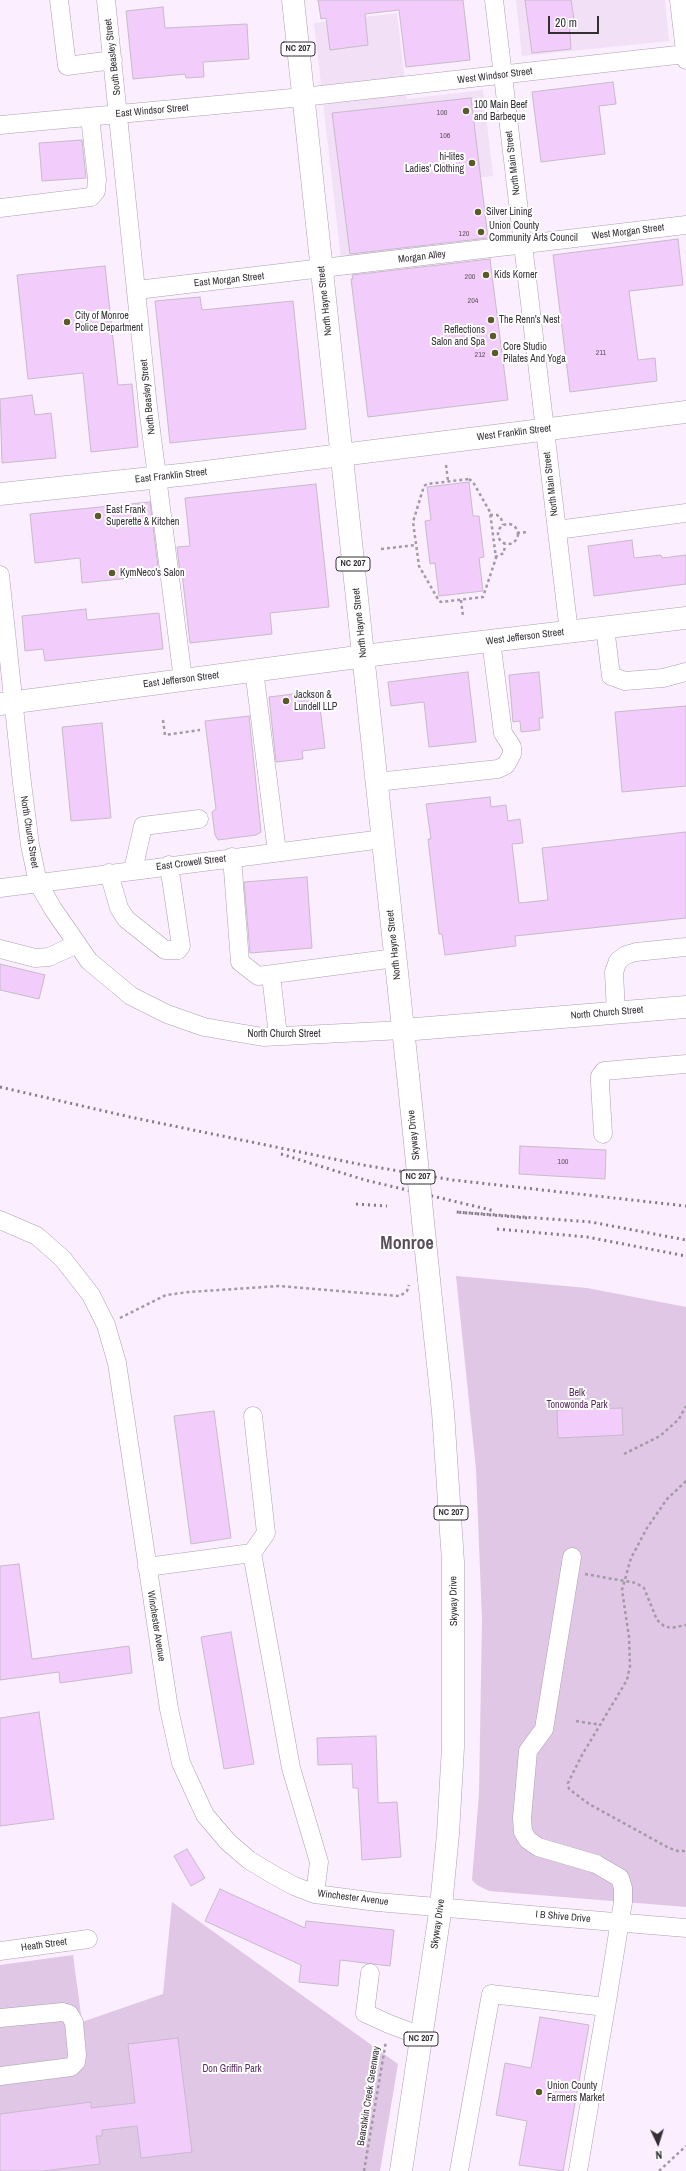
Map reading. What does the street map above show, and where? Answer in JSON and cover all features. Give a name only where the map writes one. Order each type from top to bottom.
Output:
[{"type":"main road","name":"NC 207","points":[[293,0],[303,97]]},
{"type":"main road","name":"North Hayne Street","points":[[303,97],[403,1030]]},
{"type":"main road","name":"West Franklin Street","points":[[341,454],[686,412]]},
{"type":"main road","name":"East Franklin Street","points":[[0,494],[157,478],[341,454]]},
{"type":"main road","name":"West Jefferson Street","points":[[363,656],[686,618]]},
{"type":"main road","name":"East Jefferson Street","points":[[6,703],[363,656]]},
{"type":"main road","name":"North Church Street","points":[[403,1030],[686,1007]]},
{"type":"main road","name":"Skyway Drive","points":[[401,2171],[441,1906],[452,1754],[453,1562],[444,1420],[419,1279],[408,1075],[403,1030]]},
{"type":"street","points":[[59,0],[67,66],[113,60]]},
{"type":"street","name":"South Beasley Street","points":[[106,0],[119,114]]},
{"type":"street","name":"North Main Street","points":[[494,0],[569,632]]},
{"type":"street","points":[[679,0],[686,56]]},
{"type":"street","name":"West Windsor Street","points":[[303,97],[686,56]]},
{"type":"street","name":"East Windsor Street","points":[[0,126],[303,97]]},
{"type":"street","name":"North Beasley Street","points":[[119,114],[157,478],[183,680]]},
{"type":"street","points":[[6,208],[80,200],[91,197],[96,191],[97,179],[90,117]]},
{"type":"street","name":"West Morgan Street","points":[[523,245],[686,225]]},
{"type":"street","name":"Morgan Alley","points":[[322,270],[523,245]]},
{"type":"street","name":"East Morgan Street","points":[[137,290],[322,270]]},
{"type":"street","points":[[557,530],[686,513]]},
{"type":"street","name":"North Church Street","points":[[0,575],[6,703],[30,845],[38,883],[52,909],[89,961],[131,996],[168,1014],[204,1027],[237,1034],[278,1036],[403,1030]]},
{"type":"street","points":[[605,627],[611,676],[625,681],[663,678],[686,672]]},
{"type":"street","points":[[377,782],[498,769],[506,765],[512,754],[512,747],[503,733],[492,641]]},
{"type":"street","points":[[254,670],[277,852]]},
{"type":"street","points":[[133,870],[143,826],[199,819]]},
{"type":"street","name":"East Crowell Street","points":[[0,888],[169,865],[383,839]]},
{"type":"street","points":[[232,857],[240,962],[258,976],[395,958]]},
{"type":"street","points":[[109,874],[119,908],[126,919],[165,950],[178,950],[181,946],[169,865]]},
{"type":"street","points":[[0,949],[35,958],[49,957],[77,944]]},
{"type":"street","points":[[616,1013],[614,977],[615,965],[618,961],[626,955],[636,952],[686,947]]},
{"type":"street","points":[[271,975],[278,1036]]},
{"type":"street","points":[[603,1134],[600,1076],[604,1071],[686,1064]]},
{"type":"street","name":"Winchester Avenue","points":[[0,1220],[37,1236],[63,1259],[90,1295],[106,1325],[117,1363],[169,1709],[181,1763],[191,1789],[205,1815],[228,1842],[249,1860],[294,1886],[315,1894],[377,1902],[441,1906]]},
{"type":"street","points":[[147,1567],[252,1553],[266,1534],[254,1416]]},
{"type":"street","points":[[252,1553],[291,1768],[318,1862],[315,1894]]},
{"type":"street","points":[[572,1557],[544,1729],[528,1751],[522,1798],[523,1832],[528,1840],[538,1847],[596,1864],[620,1878],[623,1888],[621,1922],[578,2171]]},
{"type":"street","name":"I B Shive Drive","points":[[441,1906],[683,1928]]},
{"type":"street","name":"Heath Street","points":[[0,1951],[88,1939]]},
{"type":"street","points":[[370,1973],[365,2013],[421,2036]]},
{"type":"street","points":[[459,2171],[491,1994],[606,2006]]},
{"type":"street","points":[[0,2018],[63,2012],[69,2014],[74,2022],[77,2055],[76,2062],[71,2067],[0,2076]]},
{"type":"path","points":[[446,465],[448,481]]},
{"type":"path","points":[[471,480],[490,515],[495,557],[485,595],[461,600],[439,601],[419,566],[413,522],[424,486],[427,484],[448,481],[471,480]]},
{"type":"path","points":[[490,515],[497,515],[501,518],[504,525]]},
{"type":"path","points":[[514,524],[517,533],[518,540],[516,543],[505,544],[500,542],[499,528],[504,525],[514,524]]},
{"type":"path","points":[[517,533],[529,532]]},
{"type":"path","points":[[493,536],[500,535]]},
{"type":"path","points":[[495,557],[504,553],[505,544]]},
{"type":"path","points":[[380,549],[416,545]]},
{"type":"path","points":[[461,600],[463,616]]},
{"type":"path","points":[[163,720],[165,735],[200,730]]},
{"type":"path","points":[[117,1319],[166,1295],[279,1286],[400,1296],[419,1279]]},
{"type":"path","points":[[624,1454],[660,1436],[679,1419],[686,1406]]},
{"type":"path","points":[[686,1481],[667,1499],[647,1528],[631,1558],[623,1580],[622,1590],[628,1618],[630,1666],[627,1680],[570,1778],[570,1789],[589,1804],[670,1848],[678,1851],[686,1851]]},
{"type":"path","points":[[599,1576],[636,1583],[644,1588],[657,1620],[664,1626],[671,1628],[686,1625]]},
{"type":"path","points":[[576,1721],[601,1725]]},
{"type":"path","name":"Bearshkin Creek Greenway","points":[[364,2171],[389,2024]]},
{"type":"path","points":[[660,2171],[686,2146]]},
{"type":"shaded area","points":[[516,0],[665,0],[669,41],[522,56]]},
{"type":"shaded area","points":[[397,13],[407,99],[483,90],[493,176],[415,185],[423,250],[341,259],[314,23]]},
{"type":"green space","name":"Belk Tonowonda Park","points":[[456,1276],[587,1288],[686,1307],[686,1907],[489,1891],[477,1885],[472,1880],[479,1794],[482,1620],[476,1469]]},
{"type":"green space","name":"Don Griffin Park","points":[[172,1902],[398,2064],[380,2171],[0,2171],[0,1965],[73,1955],[82,2022],[163,1994]]},
{"type":"building","points":[[318,0],[463,0],[470,60],[406,67],[399,10],[365,14],[368,45],[330,50],[326,18],[321,19]]},
{"type":"building","points":[[525,0],[571,0],[574,19],[569,20],[571,49],[532,53]]},
{"type":"building","points":[[163,7],[165,28],[247,24],[249,59],[203,62],[204,77],[186,78],[185,74],[133,79],[126,11]]},
{"type":"building","points":[[613,82],[616,104],[599,106],[605,154],[541,162],[532,92]]},
{"type":"building","points":[[471,98],[488,238],[350,254],[332,113]]},
{"type":"building","points":[[82,140],[86,178],[42,181],[39,143]]},
{"type":"building","points":[[678,239],[683,285],[629,291],[638,360],[655,358],[657,381],[570,392],[553,255]]},
{"type":"building","points":[[490,259],[508,400],[368,417],[351,279],[353,279],[352,275]]},
{"type":"building","name":"City of Monroe Police Department","points":[[105,266],[118,385],[132,384],[138,447],[91,452],[83,373],[28,379],[17,275]]},
{"type":"building","points":[[200,297],[202,310],[293,301],[306,429],[170,443],[155,301]]},
{"type":"building","points":[[32,395],[35,415],[51,413],[56,458],[2,463],[0,399]]},
{"type":"building","points":[[469,482],[473,516],[479,516],[484,557],[479,558],[483,591],[439,596],[435,563],[430,564],[425,521],[431,520],[427,487]]},
{"type":"building","points":[[316,484],[329,607],[270,613],[272,634],[190,643],[182,573],[180,573],[177,547],[190,546],[185,498]]},
{"type":"building","points":[[150,502],[159,575],[82,583],[80,558],[35,563],[30,514]]},
{"type":"building","points":[[632,540],[634,558],[661,555],[662,558],[686,555],[686,584],[594,596],[588,546]]},
{"type":"building","points":[[86,609],[87,620],[159,613],[163,649],[45,661],[43,649],[25,651],[22,616]]},
{"type":"building","points":[[468,672],[476,742],[429,747],[424,702],[391,706],[388,682]]},
{"type":"building","points":[[539,672],[543,718],[539,718],[540,730],[521,732],[520,721],[513,722],[509,675]]},
{"type":"building","points":[[318,691],[325,748],[302,751],[303,759],[276,762],[269,697]]},
{"type":"building","points":[[686,706],[686,786],[622,792],[615,712]]},
{"type":"building","points":[[249,716],[261,832],[256,835],[218,840],[215,835],[212,812],[216,809],[205,721]]},
{"type":"building","points":[[102,723],[111,818],[71,821],[62,727]]},
{"type":"building","points":[[490,797],[491,807],[506,805],[508,821],[520,819],[523,843],[512,844],[519,903],[548,900],[542,848],[686,832],[686,918],[515,936],[516,946],[445,955],[442,934],[439,934],[428,839],[431,839],[426,804]]},
{"type":"building","points":[[307,877],[312,948],[250,953],[244,882]]},
{"type":"building","points":[[0,964],[45,975],[39,999],[0,990]]},
{"type":"building","points":[[520,1146],[606,1150],[605,1179],[519,1174]]},
{"type":"building","points":[[622,1408],[623,1435],[558,1438],[557,1410]]},
{"type":"building","points":[[214,1411],[231,1538],[191,1544],[174,1416]]},
{"type":"building","points":[[19,1564],[32,1659],[129,1646],[132,1673],[60,1683],[59,1672],[0,1680],[0,1566]]},
{"type":"building","points":[[231,1632],[254,1764],[224,1769],[201,1637]]},
{"type":"building","points":[[39,1712],[54,1819],[0,1826],[0,1718]]},
{"type":"building","points":[[376,1736],[378,1803],[397,1802],[401,1857],[362,1860],[358,1788],[353,1788],[352,1764],[318,1765],[317,1738]]},
{"type":"building","points":[[187,1849],[205,1878],[191,1886],[174,1856]]},
{"type":"building","points":[[220,1889],[305,1928],[306,1921],[394,1930],[390,1966],[340,1960],[338,1986],[299,1982],[301,1965],[205,1921]]},
{"type":"building","name":"Union County Farmers Market","points":[[540,2017],[589,2025],[563,2171],[519,2165],[527,2121],[496,2115],[505,2063],[531,2068]]},
{"type":"building","points":[[178,2038],[192,2152],[141,2158],[137,2126],[102,2130],[102,2136],[96,2136],[100,2164],[43,2171],[0,2171],[0,2114],[91,2102],[91,2108],[135,2103],[128,2044]]},
{"type":"railway","points":[[0,1087],[130,1117],[363,1165],[453,1180],[686,1206]]},
{"type":"railway","points":[[281,1154],[365,1180],[495,1211]]},
{"type":"railway","points":[[356,1204],[387,1206]]},
{"type":"railway","points":[[527,1218],[456,1212],[591,1222],[686,1240]]},
{"type":"railway","points":[[497,1229],[587,1237],[686,1256]]},
{"type":"place","name":"100 Main Beef and Barbeque","points":[[466,111]]},
{"type":"place","name":"hi-lites Ladies' Clothing","points":[[472,163]]},
{"type":"place","name":"Silver Lining","points":[[478,212]]},
{"type":"place","name":"Union County Community Arts Council","points":[[481,232]]},
{"type":"place","name":"Kids Korner","points":[[486,275]]},
{"type":"place","name":"The Renn's Nest","points":[[491,320]]},
{"type":"place","name":"City of Monroe Police Department","points":[[67,322]]},
{"type":"place","name":"Reflections Salon and Spa","points":[[493,336]]},
{"type":"place","name":"Core Studio Pilates And Yoga","points":[[495,353]]},
{"type":"place","name":"East Frank Superette & Kitchen","points":[[98,516]]},
{"type":"place","name":"KymNeco's Salon","points":[[112,573]]},
{"type":"place","name":"Jackson & Lundell LLP","points":[[286,701]]},
{"type":"place","name":"Union County Farmers Market","points":[[539,2092]]},
{"type":"district","name":"Monroe","points":[[407,1244]]}]
